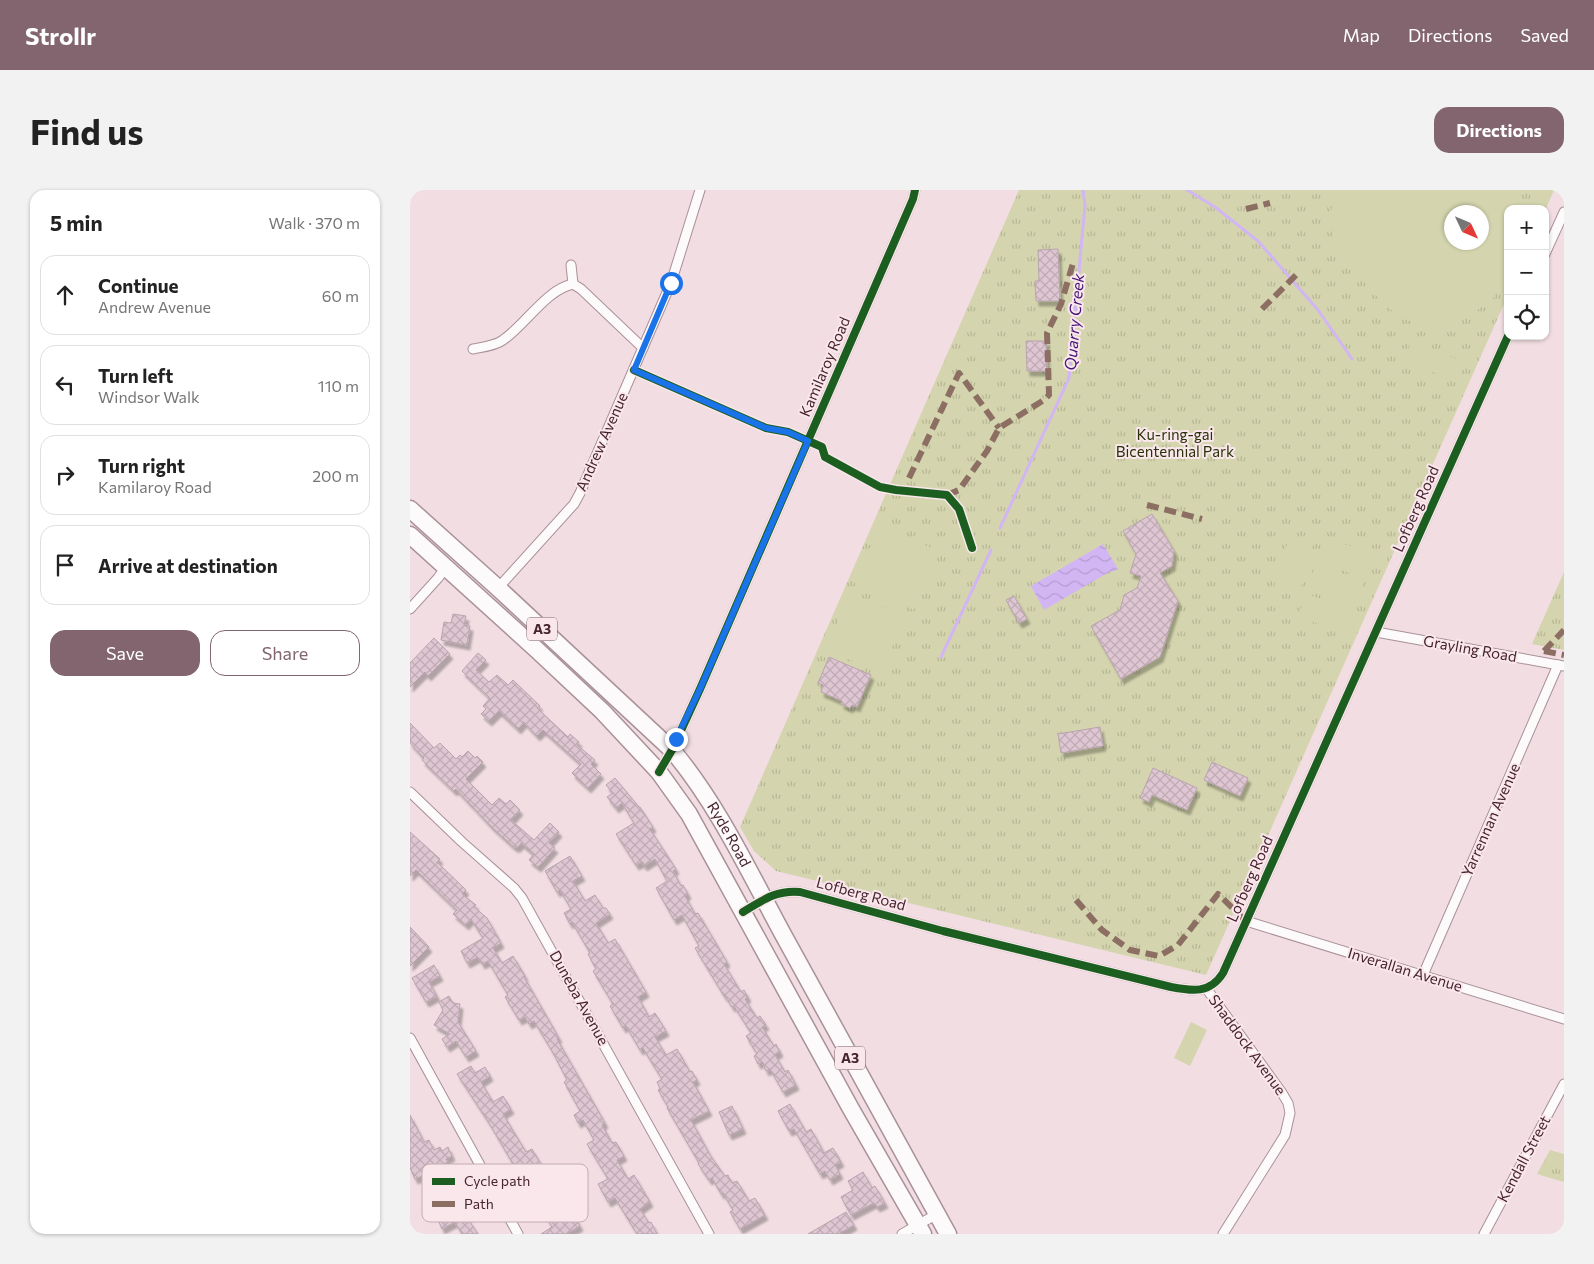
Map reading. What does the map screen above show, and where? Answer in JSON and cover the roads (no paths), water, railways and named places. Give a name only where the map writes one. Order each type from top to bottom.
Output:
[{"type":"highway","name":"Ryde Road","points":[[410,509],[672,750],[696,780],[948,1234]]},
{"type":"highway","name":"Ryde Road","points":[[410,535],[602,711],[659,772],[689,814],[851,1109],[921,1230]]},
{"type":"street","name":"Andrew Avenue","points":[[498,588],[574,504],[671,283],[700,190]]},
{"type":"street","name":"Kamilaroy Road","points":[[659,772],[672,750],[700,689],[913,199],[915,190]]},
{"type":"street","points":[[1547,250],[1564,212]]},
{"type":"street","points":[[571,265],[573,284]]},
{"type":"street","points":[[473,349],[488,347],[503,341],[552,295],[564,286],[573,284],[581,289],[643,348]]},
{"type":"street","name":"Lofberg Road","points":[[744,912],[773,895],[784,891],[800,892],[943,931],[1170,987],[1189,990],[1206,988],[1214,984],[1223,973],[1506,340]]},
{"type":"street","points":[[410,609],[446,567]]},
{"type":"street","name":"Grayling Road","points":[[1376,632],[1561,665]]},
{"type":"street","name":"Yarrennan Avenue","points":[[1423,975],[1561,665]]},
{"type":"street","name":"Duneba Avenue","points":[[410,792],[514,888],[522,898],[709,1234]]},
{"type":"street","name":"Inverallan Avenue","points":[[1246,921],[1564,1019]]},
{"type":"street","name":"Shaddock Avenue","points":[[1206,988],[1282,1092],[1288,1103],[1290,1114],[1285,1135],[1223,1234]]},
{"type":"street","points":[[410,1038],[479,1164]]},
{"type":"street","name":"Kendall Street","points":[[1484,1234],[1564,1084]]},
{"type":"street","points":[[902,1234],[921,1230],[938,1214]]},
{"type":"street","points":[[511,1222],[518,1234]]},
{"type":"water","points":[[1103,544],[1118,569],[1111,571],[1044,610],[1031,586]]},
{"type":"waterway","name":"Quarry Creek","points":[[1000,528],[1069,378],[1085,205],[1083,190]]},
{"type":"waterway","points":[[1187,190],[1215,207],[1258,241],[1318,310],[1352,359]]},
{"type":"waterway","name":"Quarry Creek","points":[[941,657],[991,550]]},
{"type":"park label","name":"Ku-ring-gai Bicentennial Park","points":[[1175,444]]}]
